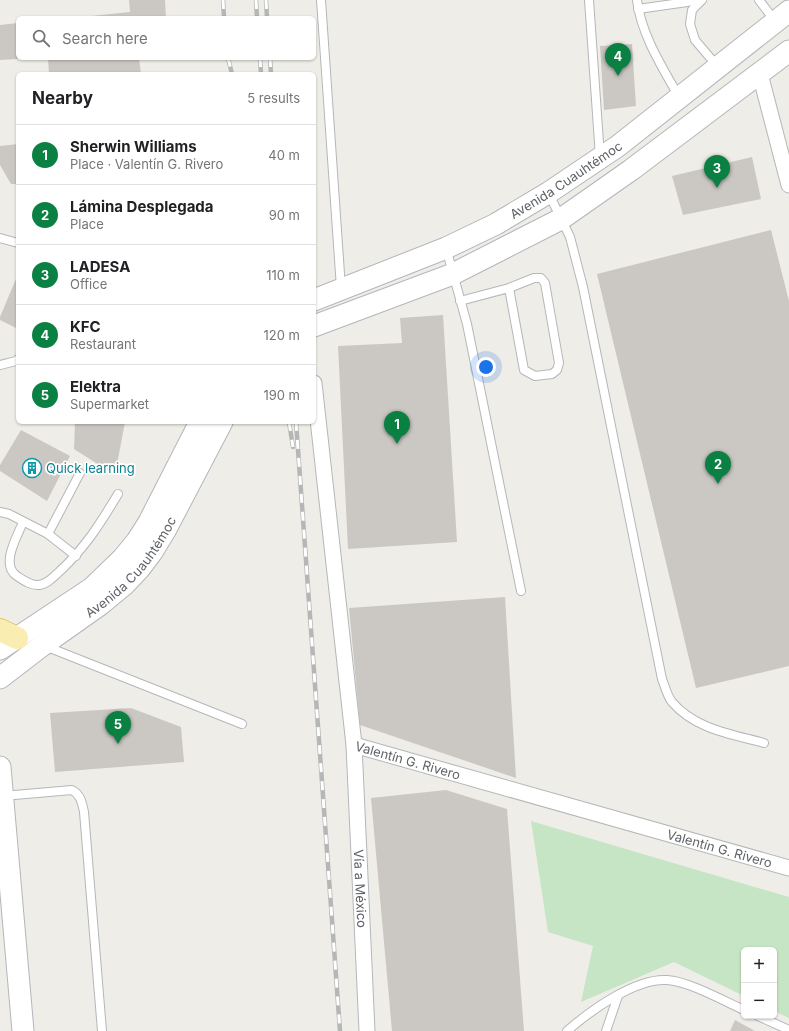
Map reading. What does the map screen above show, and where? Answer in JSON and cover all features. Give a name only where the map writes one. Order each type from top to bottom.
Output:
[{"type":"main road","name":"Avenida Cuauhtémoc","points":[[316,299],[446,248],[496,224],[548,193],[618,146],[718,67],[784,19]]},
{"type":"main road","points":[[680,97],[701,91],[726,77],[740,72],[760,74],[760,60],[763,51],[784,19]]},
{"type":"main road","name":"Avenida Cuauhtémoc","points":[[316,325],[453,274],[561,219],[630,170],[787,53]]},
{"type":"main road","points":[[496,224],[507,247]]},
{"type":"main road","name":"Avenida Cuauhtémoc","points":[[6,639],[92,588],[123,558],[137,541],[149,522],[199,424]]},
{"type":"main road","name":"Avenida Cuauhtémoc","points":[[0,678],[42,645],[101,604],[140,568],[166,529],[221,424]]},
{"type":"main road","points":[[0,767],[23,1031]]},
{"type":"street","points":[[760,74],[788,176]]},
{"type":"street","name":"Valentín G. Rivero","points":[[316,401],[354,746],[789,868]]},
{"type":"street","name":"Vía a México","points":[[354,746],[367,1031]]},
{"type":"lane","points":[[321,0],[341,288]]},
{"type":"lane","points":[[589,0],[600,158]]},
{"type":"lane","points":[[637,0],[638,9],[647,34],[663,68],[680,97]]},
{"type":"lane","points":[[638,9],[702,0]]},
{"type":"lane","points":[[702,0],[692,10],[690,24],[695,40],[718,67]]},
{"type":"lane","points":[[759,0],[784,19]]},
{"type":"lane","points":[[548,193],[570,237],[583,287],[662,679],[671,701],[690,718],[712,729],[764,743]]},
{"type":"lane","points":[[0,238],[16,242]]},
{"type":"lane","points":[[446,248],[467,324],[521,591]]},
{"type":"lane","points":[[460,301],[509,288],[534,278],[541,278],[546,283],[559,363],[557,370],[552,374],[535,376],[524,370],[509,288]]},
{"type":"lane","points":[[0,364],[16,361]]},
{"type":"lane","points":[[48,534],[80,473]]},
{"type":"lane","points":[[23,522],[8,556],[8,564],[12,573],[26,582],[38,585],[48,582],[76,556],[95,531],[118,494]]},
{"type":"lane","points":[[0,512],[9,514],[48,534],[76,556]]},
{"type":"lane","points":[[42,645],[242,724]]},
{"type":"lane","points":[[3,796],[72,790],[77,793],[81,800],[84,812],[102,1031]]},
{"type":"lane","points":[[567,1031],[598,1007],[635,986],[649,981],[667,980],[687,985],[741,1009]]},
{"type":"lane","points":[[606,1031],[618,996]]},
{"type":"lane","points":[[765,1019],[789,1030]]},
{"type":"green space","points":[[531,821],[789,897],[789,1018],[777,1012],[777,947],[741,947],[741,995],[674,962],[581,1002],[593,946],[548,932]]},
{"type":"building","points":[[129,0],[165,0],[166,16],[92,16],[130,12]]},
{"type":"building","points":[[16,23],[16,59],[0,60],[0,25]]},
{"type":"building","points":[[632,44],[636,106],[604,110],[600,46]]},
{"type":"building","points":[[48,60],[139,60],[141,72],[49,72]]},
{"type":"building","points":[[16,144],[16,184],[11,184],[0,165],[0,146]]},
{"type":"building","points":[[752,157],[761,199],[683,215],[672,176]]},
{"type":"building","points":[[771,230],[789,301],[789,666],[696,688],[597,274]]},
{"type":"building","points":[[16,279],[16,328],[0,320]]},
{"type":"building","points":[[443,315],[457,542],[348,549],[338,346],[402,343],[400,318]]},
{"type":"building","points":[[75,424],[125,424],[115,475],[74,449]]},
{"type":"building","name":"Quick learning","points":[[21,430],[70,456],[47,501],[0,471],[0,465]]},
{"type":"building","points":[[505,597],[516,778],[360,725],[349,608]]},
{"type":"building","points":[[131,708],[181,727],[184,762],[55,772],[50,713]]},
{"type":"building","points":[[446,790],[507,809],[524,1031],[392,1031],[371,798]]},
{"type":"building","points":[[735,1020],[755,1031],[730,1031]]},
{"type":"railway","points":[[223,0],[224,16]]},
{"type":"railway","points":[[256,0],[257,16]]},
{"type":"railway","points":[[266,0],[267,16]]},
{"type":"railway","points":[[228,60],[232,72]]},
{"type":"railway","points":[[260,60],[261,72]]},
{"type":"railway","points":[[270,60],[271,72]]},
{"type":"railway","points":[[289,424],[293,447]]},
{"type":"railway","points":[[296,424],[340,1031]]},
{"type":"place","name":"KFC","points":[[618,76]]},
{"type":"place","name":"LADESA","points":[[717,188]]},
{"type":"place","name":"Sherwin Williams","points":[[397,444]]},
{"type":"place","name":"Quick learning","points":[[32,468]]},
{"type":"place","name":"Lámina Desplegada","points":[[718,484]]},
{"type":"place","name":"Elektra","points":[[118,744]]}]
